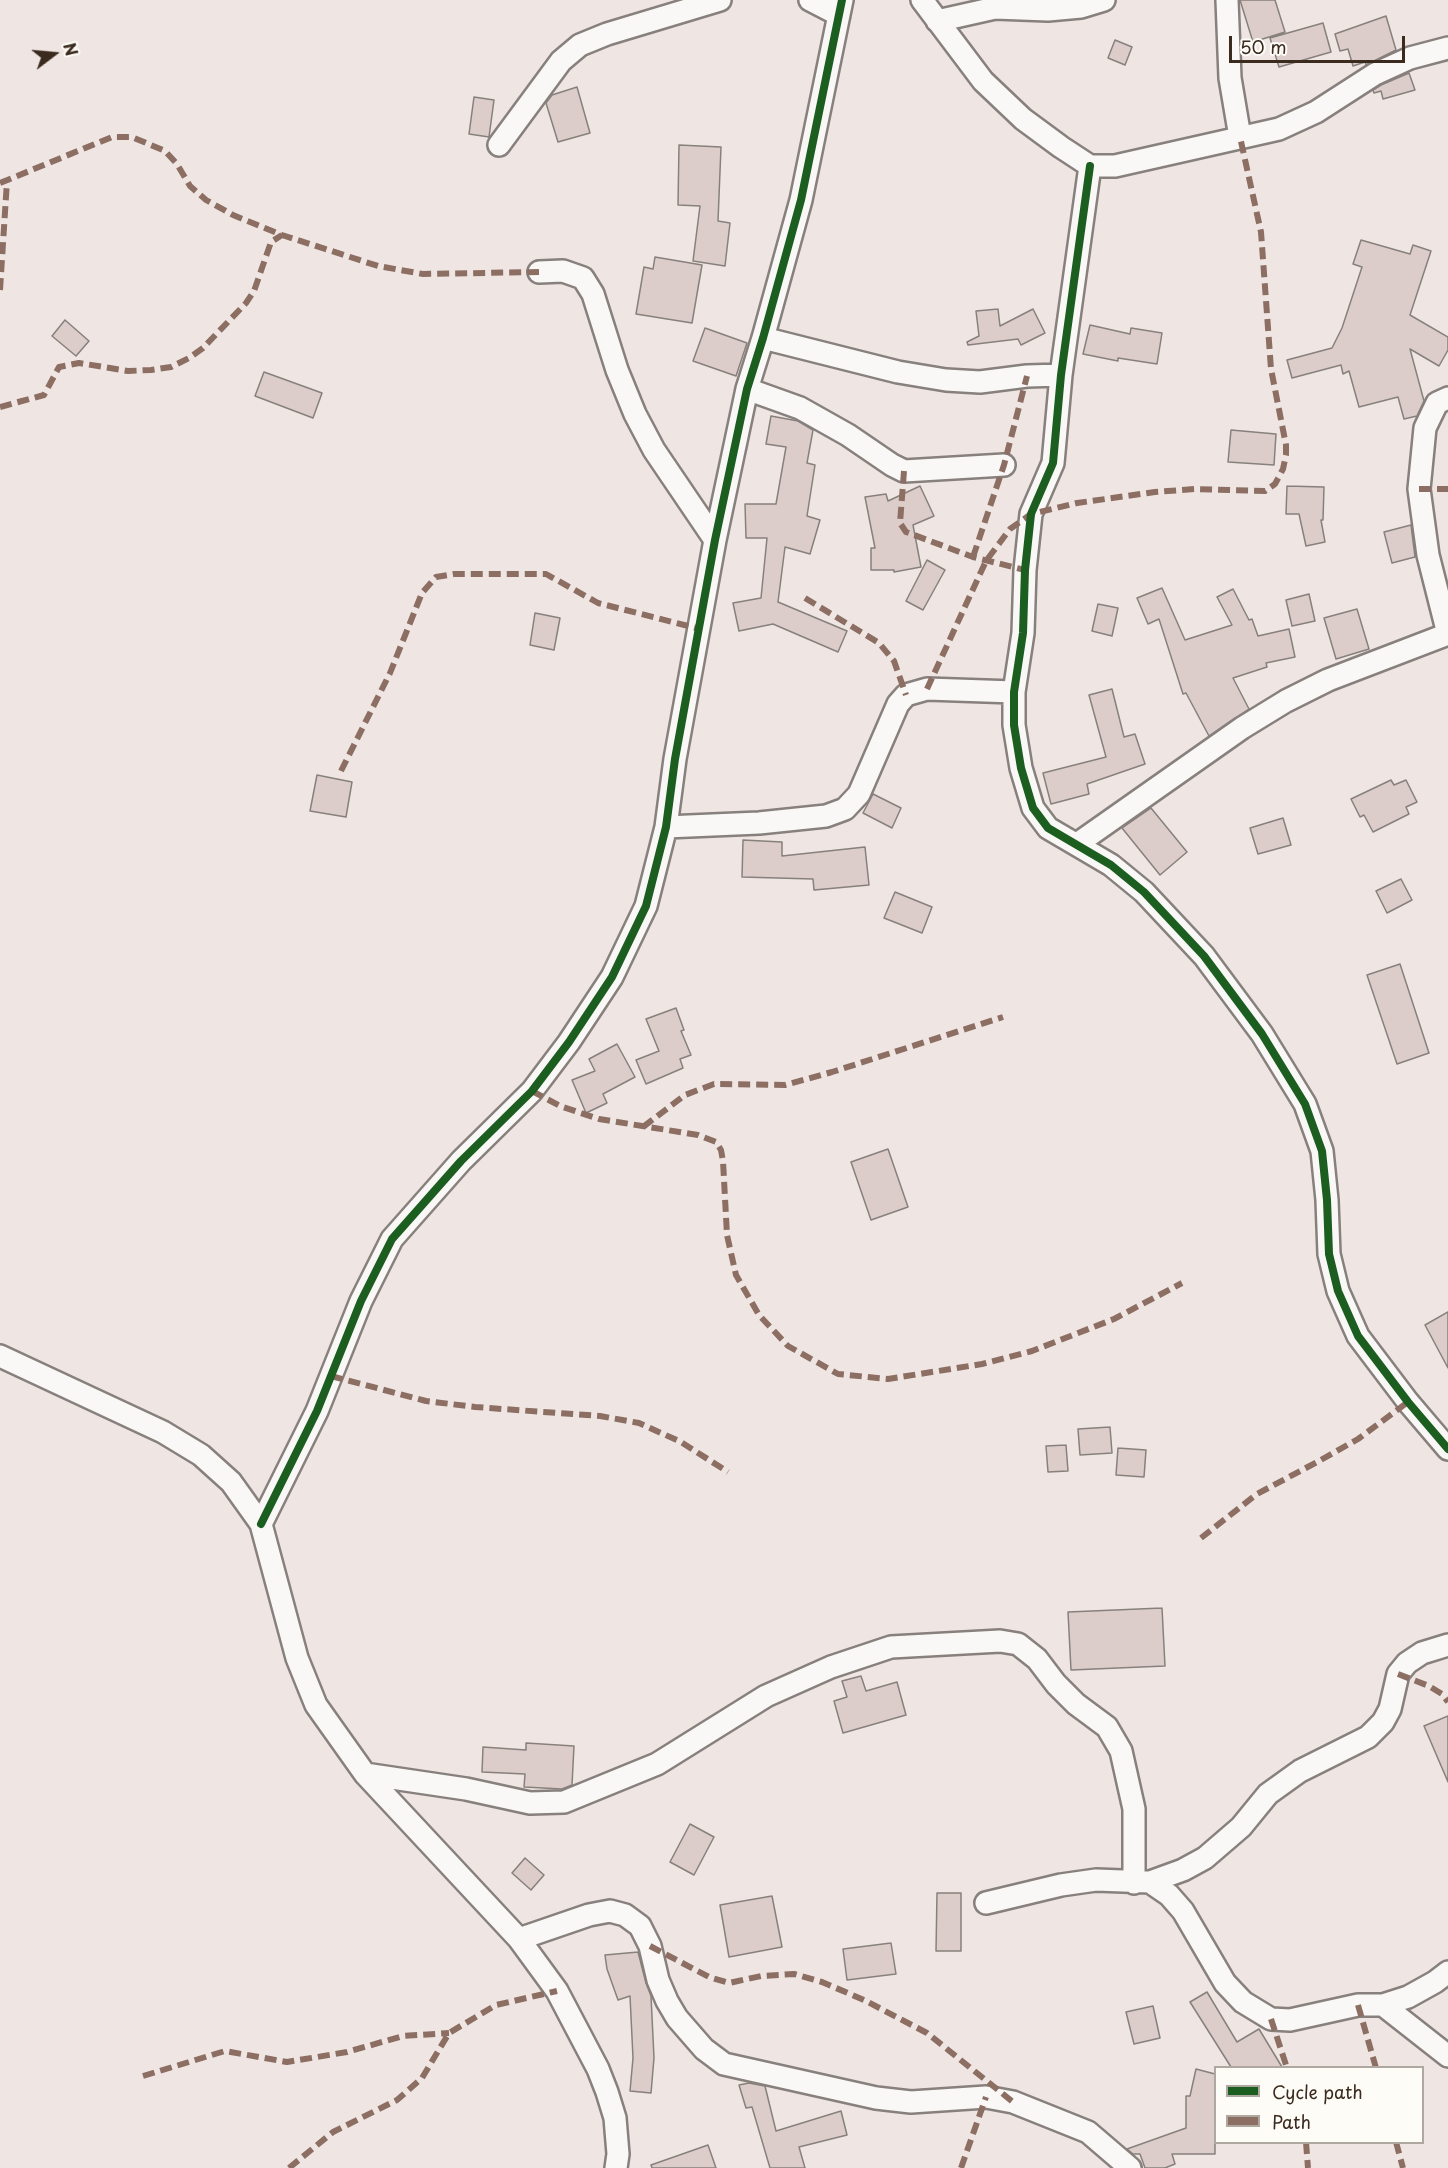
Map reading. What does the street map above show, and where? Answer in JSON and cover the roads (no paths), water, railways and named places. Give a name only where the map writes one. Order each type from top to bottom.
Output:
[{"type":"street","points":[[500,145],[561,61],[580,45],[607,34],[720,0]]},
{"type":"street","points":[[261,1524],[317,1411],[361,1301],[392,1239],[460,1161],[532,1091],[569,1042],[612,977],[646,906],[666,827],[675,759],[715,540],[747,389],[801,200],[841,7],[810,0]]},
{"type":"street","points":[[922,0],[983,81],[1023,119],[1090,166],[1115,166],[1279,129],[1316,112],[1375,74],[1410,58],[1448,48]]},
{"type":"street","points":[[937,21],[995,8],[1048,10],[1081,7],[1104,0]]},
{"type":"street","points":[[1227,0],[1230,78],[1240,137]]},
{"type":"street","points":[[1090,166],[1061,375],[1053,463],[1031,514],[1025,570],[1023,633],[1014,692],[1014,725],[1021,768],[1033,808],[1048,828],[1111,865],[1144,892],[1204,956],[1262,1034],[1305,1104],[1322,1151],[1329,1254],[1338,1291],[1358,1336],[1408,1402],[1448,1449]]},
{"type":"street","points":[[539,272],[564,271],[582,278],[593,294],[617,370],[635,414],[654,450],[715,540]]},
{"type":"street","points":[[763,338],[898,372],[946,380],[980,382],[1027,376],[1061,375]]},
{"type":"street","points":[[747,389],[800,408],[904,471],[1004,465]]},
{"type":"street","points":[[1077,844],[1242,728],[1286,701],[1328,680],[1448,634],[1428,555],[1419,489],[1425,428],[1437,403],[1448,398]]},
{"type":"street","points":[[666,827],[759,823],[826,816],[845,809],[859,794],[898,704],[906,695],[927,689],[1014,692]]},
{"type":"street","points":[[0,1356],[163,1432],[201,1455],[231,1482],[261,1524],[297,1658],[316,1705],[365,1774],[519,1939],[556,1990],[598,2069],[615,2118],[618,2154],[616,2168]]},
{"type":"street","points":[[365,1774],[466,1789],[530,1803],[564,1802],[657,1764],[766,1696],[831,1666],[891,1647],[1000,1641],[1018,1644],[1037,1659],[1056,1684],[1076,1704],[1107,1727],[1121,1751],[1134,1809],[1142,1883]]},
{"type":"street","points":[[1142,1883],[1183,1870],[1204,1858],[1241,1827],[1268,1794],[1300,1771],[1368,1737],[1383,1722],[1390,1709],[1398,1674],[1407,1663],[1422,1653],[1448,1645]]},
{"type":"street","points":[[986,1902],[1060,1885],[1096,1880],[1142,1883],[1169,1895],[1183,1911],[1225,1983],[1243,2002],[1270,2019],[1290,2020],[1358,2005],[1383,2005],[1408,1997],[1448,1972]]},
{"type":"street","points":[[519,1939],[589,1915],[610,1911],[625,1915],[640,1926],[650,1946],[658,1980],[677,2018],[704,2049],[724,2064],[876,2098],[911,2102],[986,2097],[1013,2102],[1088,2132],[1130,2168]]},
{"type":"street","points":[[1383,2005],[1448,2056]]}]
